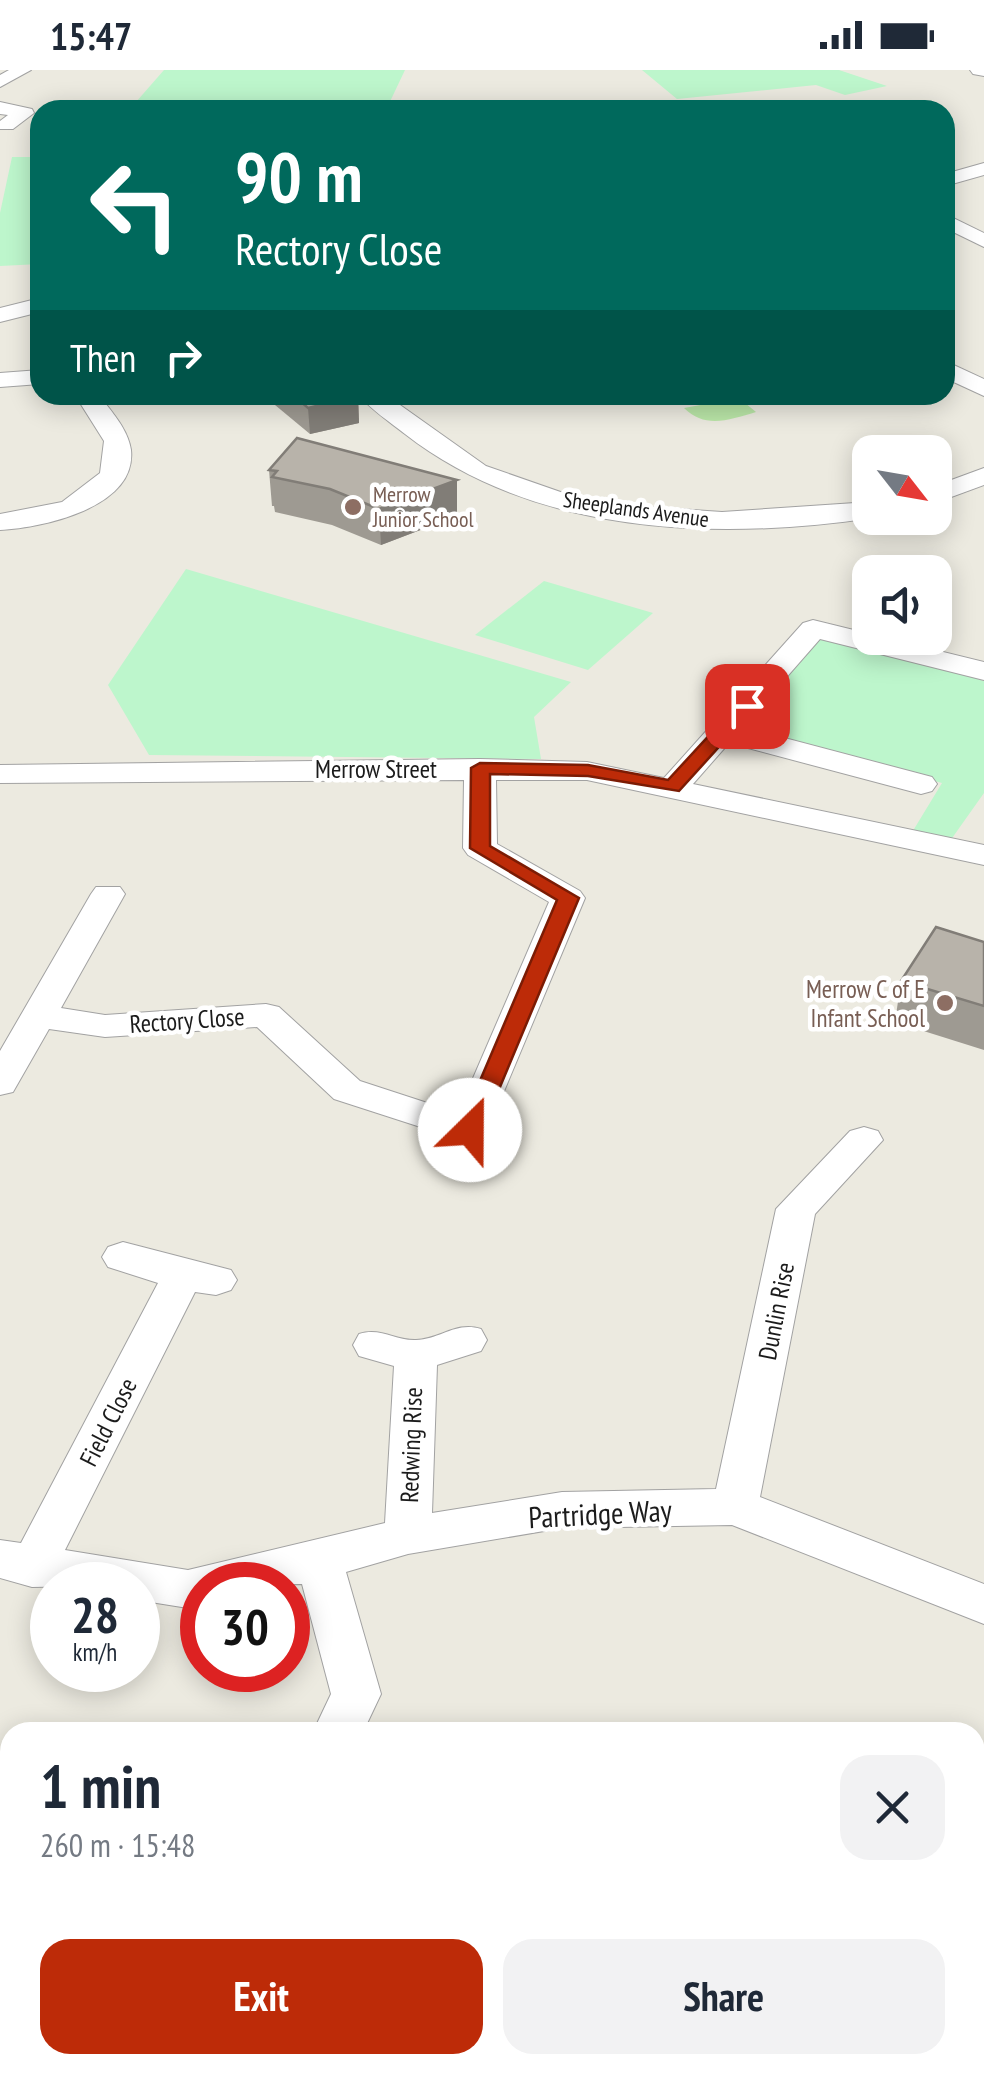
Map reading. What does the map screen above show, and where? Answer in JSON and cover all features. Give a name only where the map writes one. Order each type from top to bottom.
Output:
[{"type":"street","points":[[955,178],[980,172]]},
{"type":"street","points":[[955,225],[984,241]]},
{"type":"street","points":[[0,315],[30,308]]},
{"type":"street","points":[[955,374],[984,390]]},
{"type":"street","points":[[0,380],[30,378]]},
{"type":"street","points":[[0,522],[69,507],[90,498],[110,478],[118,460],[118,448],[93,405]]},
{"type":"street","name":"Sheeplands Avenue","points":[[383,405],[422,437],[480,472],[553,498],[648,514],[734,521],[852,511]]},
{"type":"street","points":[[952,488],[984,476]]},
{"type":"street","points":[[672,787],[814,629],[984,670]]},
{"type":"street","points":[[724,732],[921,784]]},
{"type":"street","name":"Merrow Street","points":[[0,774],[480,768],[601,772],[984,854]]},
{"type":"street","name":"Rectory Close","points":[[36,1015],[105,1026],[266,1015],[347,1090],[470,1130],[568,898],[480,848],[480,768]]},
{"type":"street","points":[[0,1084],[108,894]]},
{"type":"street","name":"Dunlin Rise","points":[[735,1507],[796,1209],[864,1140]]},
{"type":"street","name":"Field Close","points":[[16,1564],[199,1278],[123,1257]]},
{"type":"street","name":"Redwing Rise","points":[[408,1535],[395,1351],[466,1340]]},
{"type":"street","name":"Partridge Way","points":[[310,1562],[408,1535],[562,1510],[735,1507],[984,1604]]},
{"type":"street","points":[[319,1560],[356,1694],[343,1722]]},
{"type":"street","name":"Partridge Way","points":[[16,1564],[180,1588]]},
{"type":"green space","points":[[164,70],[405,70],[391,100],[138,100]]},
{"type":"green space","points":[[642,70],[839,70],[887,86],[845,95],[816,85],[677,99]]},
{"type":"green space","points":[[12,157],[30,157],[30,264],[0,266],[0,213]]},
{"type":"green space","points":[[748,405],[756,412],[709,421],[684,408]]},
{"type":"green space","points":[[186,569],[571,682],[534,717],[541,759],[149,755],[108,685]]},
{"type":"green space","points":[[544,581],[653,613],[588,670],[475,635]]},
{"type":"green space","points":[[817,636],[852,644],[852,655],[899,655],[920,660],[984,681],[984,793],[950,841],[911,834],[942,783],[737,728]]},
{"type":"building","points":[[297,438],[457,480],[379,509],[330,489],[272,477],[277,471],[269,470]]},
{"type":"building","points":[[936,927],[984,942],[984,1006],[901,981]]},
{"type":"place","name":"Merrow Junior School","points":[[353,507]]},
{"type":"place","name":"Merrow C of E Infant School","points":[[945,1003]]},
{"type":"route","points":[[470,1130],[568,898],[480,848],[480,768],[588,771],[672,787],[747,706]]}]
